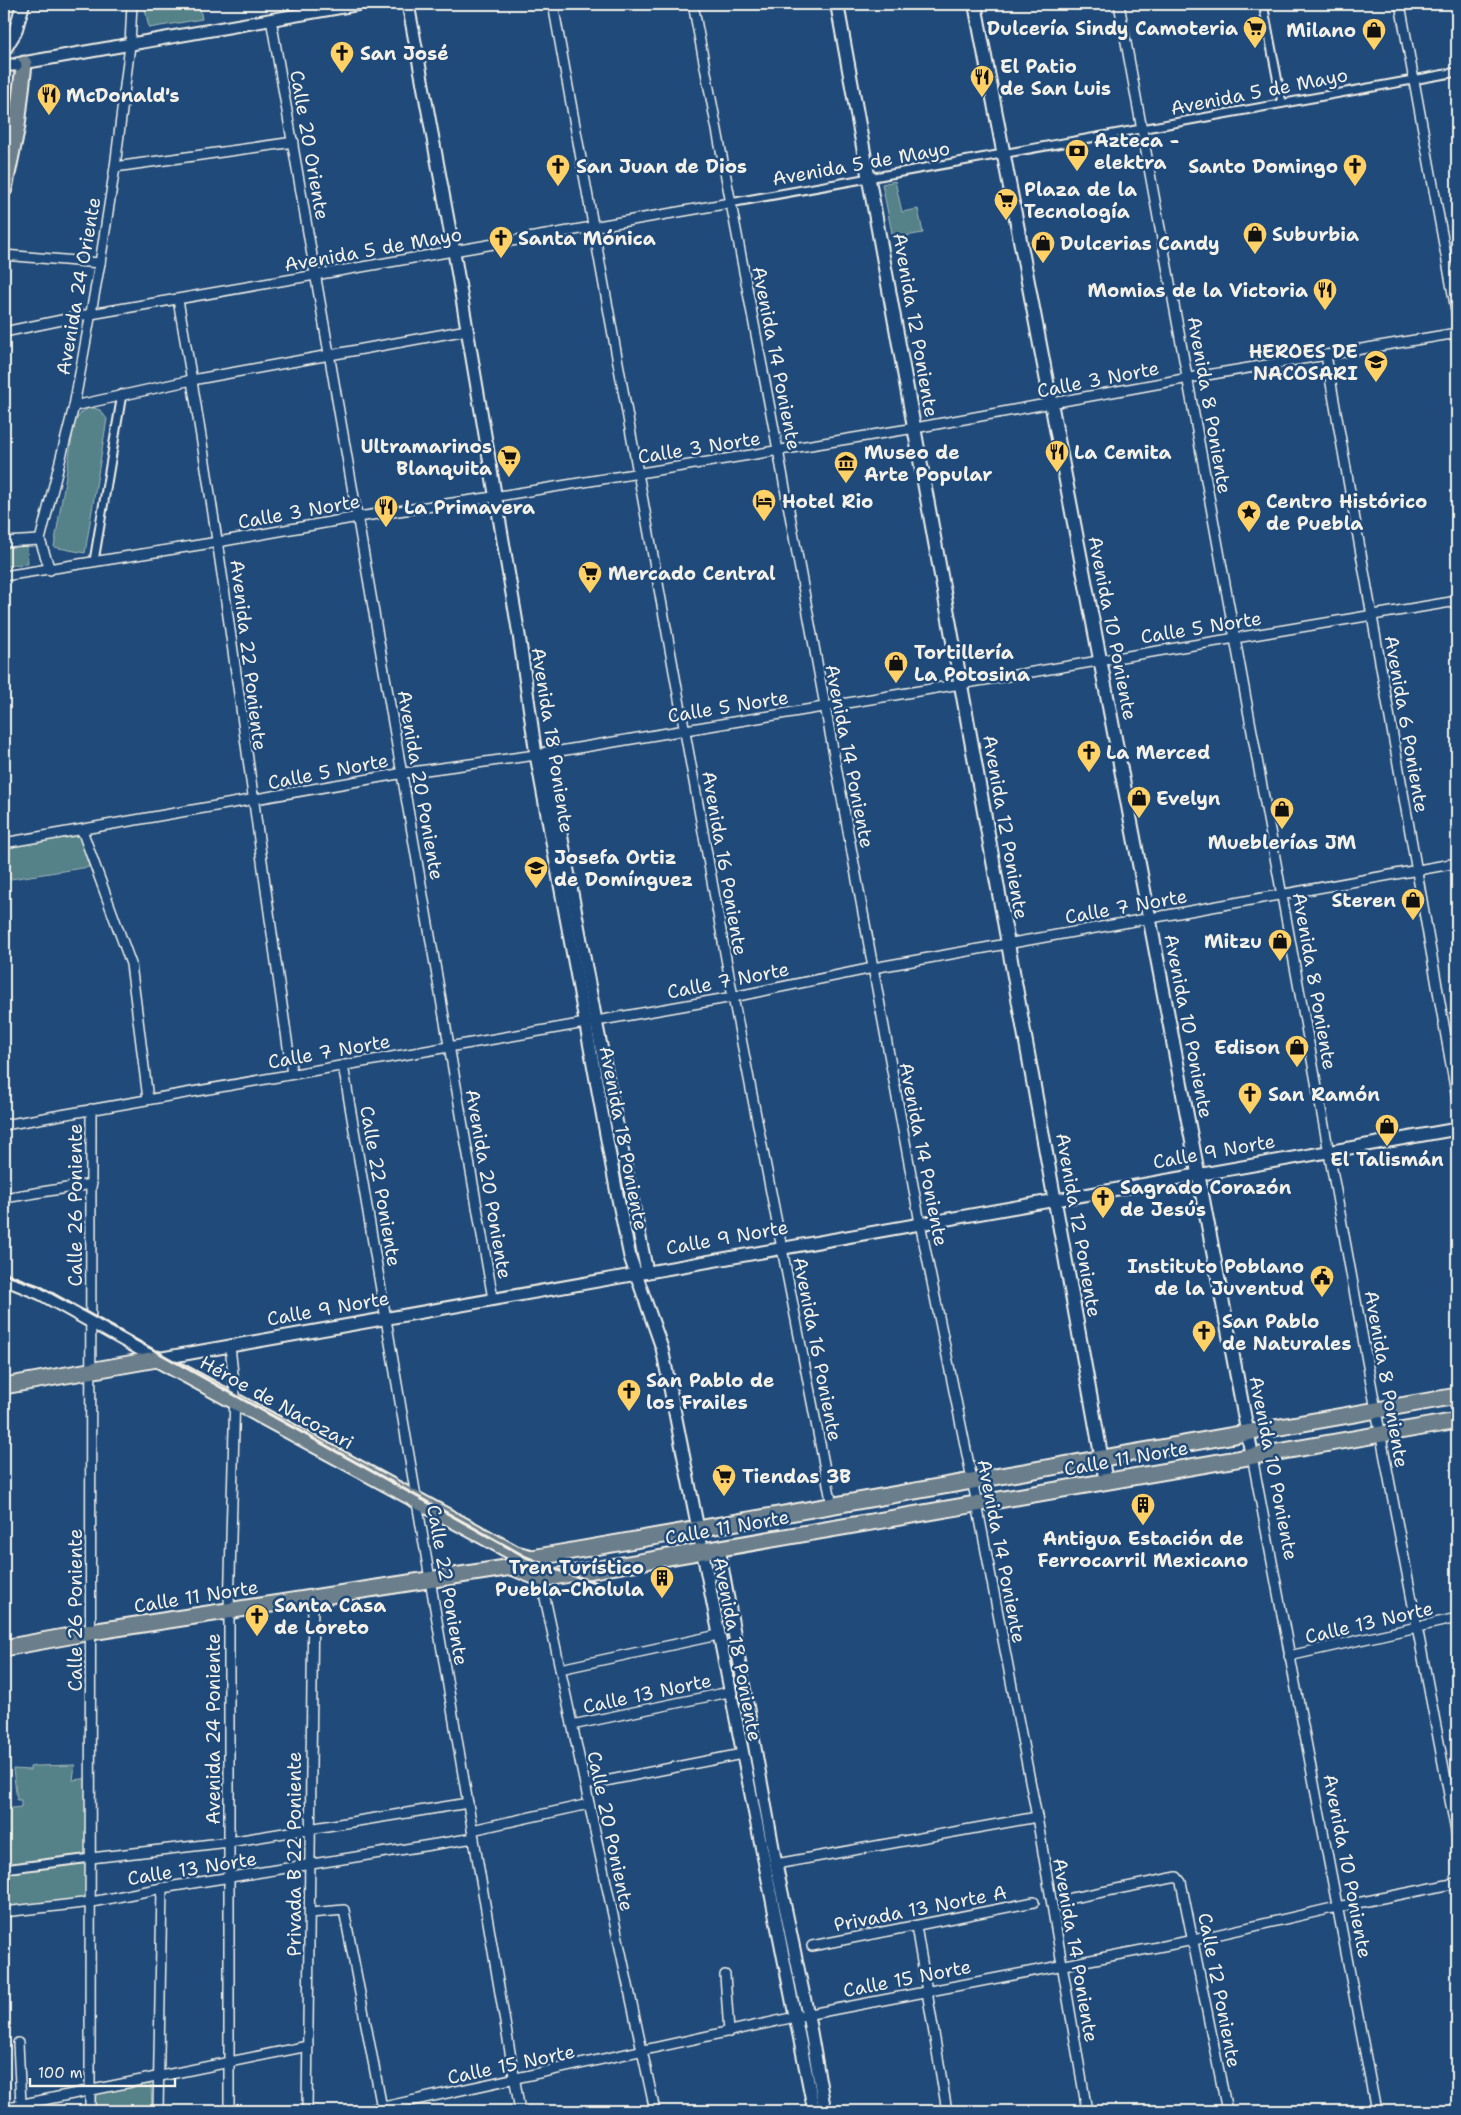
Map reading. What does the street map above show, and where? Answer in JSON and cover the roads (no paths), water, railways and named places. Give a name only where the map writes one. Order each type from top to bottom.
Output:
[{"type":"main road","points":[[4,50],[15,32],[23,4]]},
{"type":"main road","name":"Avenida 12 Poniente","points":[[837,4],[1106,1482]]},
{"type":"main road","name":"Avenida 10 Poniente","points":[[975,4],[1053,404],[1100,661],[1252,1456]]},
{"type":"main road","points":[[4,189],[17,126],[20,64]]},
{"type":"main road","name":"Héroe de Nacozari","points":[[157,1359],[516,1554],[532,1558]]},
{"type":"main road","name":"Calle 9 Norte","points":[[4,1386],[157,1359]]},
{"type":"main road","name":"Calle 11 Norte","points":[[532,1558],[1457,1396]]},
{"type":"main road","name":"Calle 11 Norte","points":[[4,1648],[91,1632],[512,1567],[540,1579],[1457,1421]]},
{"type":"street","name":"Avenida 24 Oriente","points":[[40,540],[74,406],[100,263],[115,167],[130,45],[132,4]]},
{"type":"street","points":[[4,66],[130,45],[337,6],[360,4]]},
{"type":"street","name":"Avenida 18 Poniente","points":[[408,4],[454,252],[519,635],[590,1022],[600,1106],[624,1229],[642,1273],[662,1348],[701,1552],[814,2111]]},
{"type":"street","name":"Avenida 16 Poniente","points":[[553,4],[733,997],[832,1505]]},
{"type":"street","name":"Avenida 14 Poniente","points":[[692,4],[778,450],[920,1223],[977,1504],[1037,1817],[1087,2111]]},
{"type":"street","name":"Avenida 8 Poniente","points":[[1119,4],[1144,130],[1380,1434],[1457,1837]]},
{"type":"street","points":[[1262,4],[1282,103]]},
{"type":"street","points":[[1400,4],[1457,316]]},
{"type":"street","name":"Calle 20 Oriente","points":[[271,19],[316,276]]},
{"type":"street","name":"Avenida 5 de Mayo","points":[[4,332],[91,314],[1144,130],[1457,72]]},
{"type":"street","points":[[115,167],[294,142]]},
{"type":"street","points":[[4,255],[100,263]]},
{"type":"street","name":"Avenida 20 Poniente","points":[[316,276],[404,773],[448,1047],[493,1299]]},
{"type":"street","name":"Avenida 22 Poniente","points":[[178,300],[218,542],[252,802],[292,1074]]},
{"type":"street","points":[[74,406],[192,380],[467,330]]},
{"type":"street","name":"Calle 3 Norte","points":[[4,576],[915,428],[1189,378],[1457,333]]},
{"type":"street","name":"Avenida 6 Poniente","points":[[1326,355],[1457,1099]]},
{"type":"street","points":[[94,561],[122,394]]},
{"type":"street","points":[[4,542],[40,540],[50,570]]},
{"type":"street","name":"Calle 5 Norte","points":[[4,844],[252,802],[404,773],[541,754],[1457,601]]},
{"type":"street","points":[[82,830],[131,964],[148,1099]]},
{"type":"street","name":"Calle 7 Norte","points":[[4,1124],[733,997],[873,968],[1457,863]]},
{"type":"street","name":"Avenida 18 Poniente","points":[[590,1022],[613,1103],[638,1227],[642,1273]]},
{"type":"street","name":"Calle 22 Poniente","points":[[343,1065],[520,2111]]},
{"type":"street","points":[[600,1106],[613,1103]]},
{"type":"street","name":"Calle 26 Poniente","points":[[90,2111],[92,1902],[92,1109]]},
{"type":"street","name":"Calle 9 Norte","points":[[157,1359],[1457,1129]]},
{"type":"street","points":[[610,1156],[623,1154]]},
{"type":"street","points":[[4,1198],[92,1184]]},
{"type":"street","points":[[617,1194],[631,1192]]},
{"type":"street","points":[[624,1229],[638,1227]]},
{"type":"street","name":"Héroe de Nacozari","points":[[4,1279],[41,1294],[92,1320],[157,1359]]},
{"type":"street","name":"Avenida 24 Poniente","points":[[229,2111],[229,1611],[234,1402],[230,1346]]},
{"type":"street","name":"Avenida 10 Poniente","points":[[1252,1456],[1288,1656],[1376,2111]]},
{"type":"street","name":"Avenida 18 Poniente","points":[[719,1549],[776,1864],[808,2014],[826,2111]]},
{"type":"street","name":"Calle 20 Poniente","points":[[532,1558],[540,1579],[655,2111]]},
{"type":"street","name":"Privada B 22 Poniente","points":[[307,2111],[313,1598]]},
{"type":"street","name":"Calle 13 Norte","points":[[1288,1656],[1457,1618]]},
{"type":"street","points":[[560,1670],[718,1635]]},
{"type":"street","name":"Calle 13 Norte","points":[[572,1725],[729,1692]]},
{"type":"street","points":[[585,1785],[742,1754]]},
{"type":"street","name":"Calle 13 Norte","points":[[4,1869],[229,1842],[468,1803]]},
{"type":"street","name":"Calle 13 Norte","points":[[4,1912],[92,1902],[162,1888],[310,1865],[473,1834],[589,1804]]},
{"type":"street","points":[[776,1864],[1037,1817]]},
{"type":"street","name":"Calle 12 Poniente","points":[[1072,1898],[1177,1877],[1181,1882],[1227,2111]]},
{"type":"street","name":"Calle 15 Norte","points":[[366,2111],[643,2052],[808,2014],[1194,1940],[1337,1907],[1457,1883]]},
{"type":"street","points":[[158,2111],[162,1888]]},
{"type":"street","name":"Privada 13 Norte A","points":[[812,1946],[1034,1902]]},
{"type":"street","points":[[310,1913],[344,1910],[382,2108]]},
{"type":"street","points":[[916,1926],[947,2111]]},
{"type":"street","points":[[725,1975],[729,2032]]},
{"type":"street","points":[[18,2043],[21,2104]]},
{"type":"street","points":[[4,2108],[90,2092],[308,2046]]},
{"type":"tunnel","points":[[4,122],[10,4]]},
{"type":"railway","points":[[4,1274],[39,1286],[526,1557],[568,1574],[627,1592]]},
{"type":"place","name":"Dulcería Sindy Camoteria","points":[[1255,49]]},
{"type":"place","name":"Milano","points":[[1374,51]]},
{"type":"place","name":"San José","points":[[342,74]]},
{"type":"place","name":"El Patio de San Luis","points":[[982,98]]},
{"type":"place","name":"McDonald's","points":[[49,116]]},
{"type":"place","name":"Azteca - elektra","points":[[1077,172]]},
{"type":"place","name":"San Juan de Dios","points":[[558,187]]},
{"type":"place","name":"Santo Domingo","points":[[1355,187]]},
{"type":"place","name":"Plaza de la Tecnología","points":[[1006,221]]},
{"type":"place","name":"Suburbia","points":[[1255,255]]},
{"type":"place","name":"Santa Mónica","points":[[501,259]]},
{"type":"place","name":"Dulcerias Candy","points":[[1043,264]]},
{"type":"place","name":"Momias de la Victoria","points":[[1325,311]]},
{"type":"place","name":"HEROES DE NACOSARI","points":[[1376,383]]},
{"type":"place","name":"La Cemita","points":[[1057,473]]},
{"type":"place","name":"Ultramarinos Blanquita","points":[[509,478]]},
{"type":"place","name":"Museo de Arte Popular","points":[[846,484]]},
{"type":"place","name":"Hotel Rio","points":[[764,522]]},
{"type":"place","name":"La Primavera","points":[[386,528]]},
{"type":"place","name":"Centro Histórico de Puebla","points":[[1249,533]]},
{"type":"place","name":"Mercado Central","points":[[590,594]]},
{"type":"place","name":"Tortillería La Potosina","points":[[896,684]]},
{"type":"place","name":"La Merced","points":[[1089,773]]},
{"type":"place","name":"Evelyn","points":[[1139,819]]},
{"type":"place","name":"Mueblerías JM","points":[[1282,830]]},
{"type":"place","name":"Josefa Ortiz de Domínguez","points":[[536,889]]},
{"type":"place","name":"Steren","points":[[1413,921]]},
{"type":"place","name":"Mitzu","points":[[1280,962]]},
{"type":"place","name":"Edison","points":[[1297,1068]]},
{"type":"place","name":"San Ramón","points":[[1250,1115]]},
{"type":"place","name":"El Talismán","points":[[1387,1147]]},
{"type":"place","name":"Sagrado Corazón de Jesús","points":[[1103,1219]]},
{"type":"place","name":"Instituto Poblano de la Juventud","points":[[1322,1298]]},
{"type":"place","name":"San Pablo de Naturales","points":[[1204,1353]]},
{"type":"place","name":"San Pablo de los Frailes","points":[[629,1412]]},
{"type":"place","name":"Tiendas 3B","points":[[724,1497]]},
{"type":"place","name":"Antigua Estación de Ferrocarril Mexicano","points":[[1143,1526]]},
{"type":"place","name":"Tren Turístico Puebla-Cholula","points":[[662,1599]]},
{"type":"place","name":"Santa Casa de Loreto","points":[[257,1637]]}]
